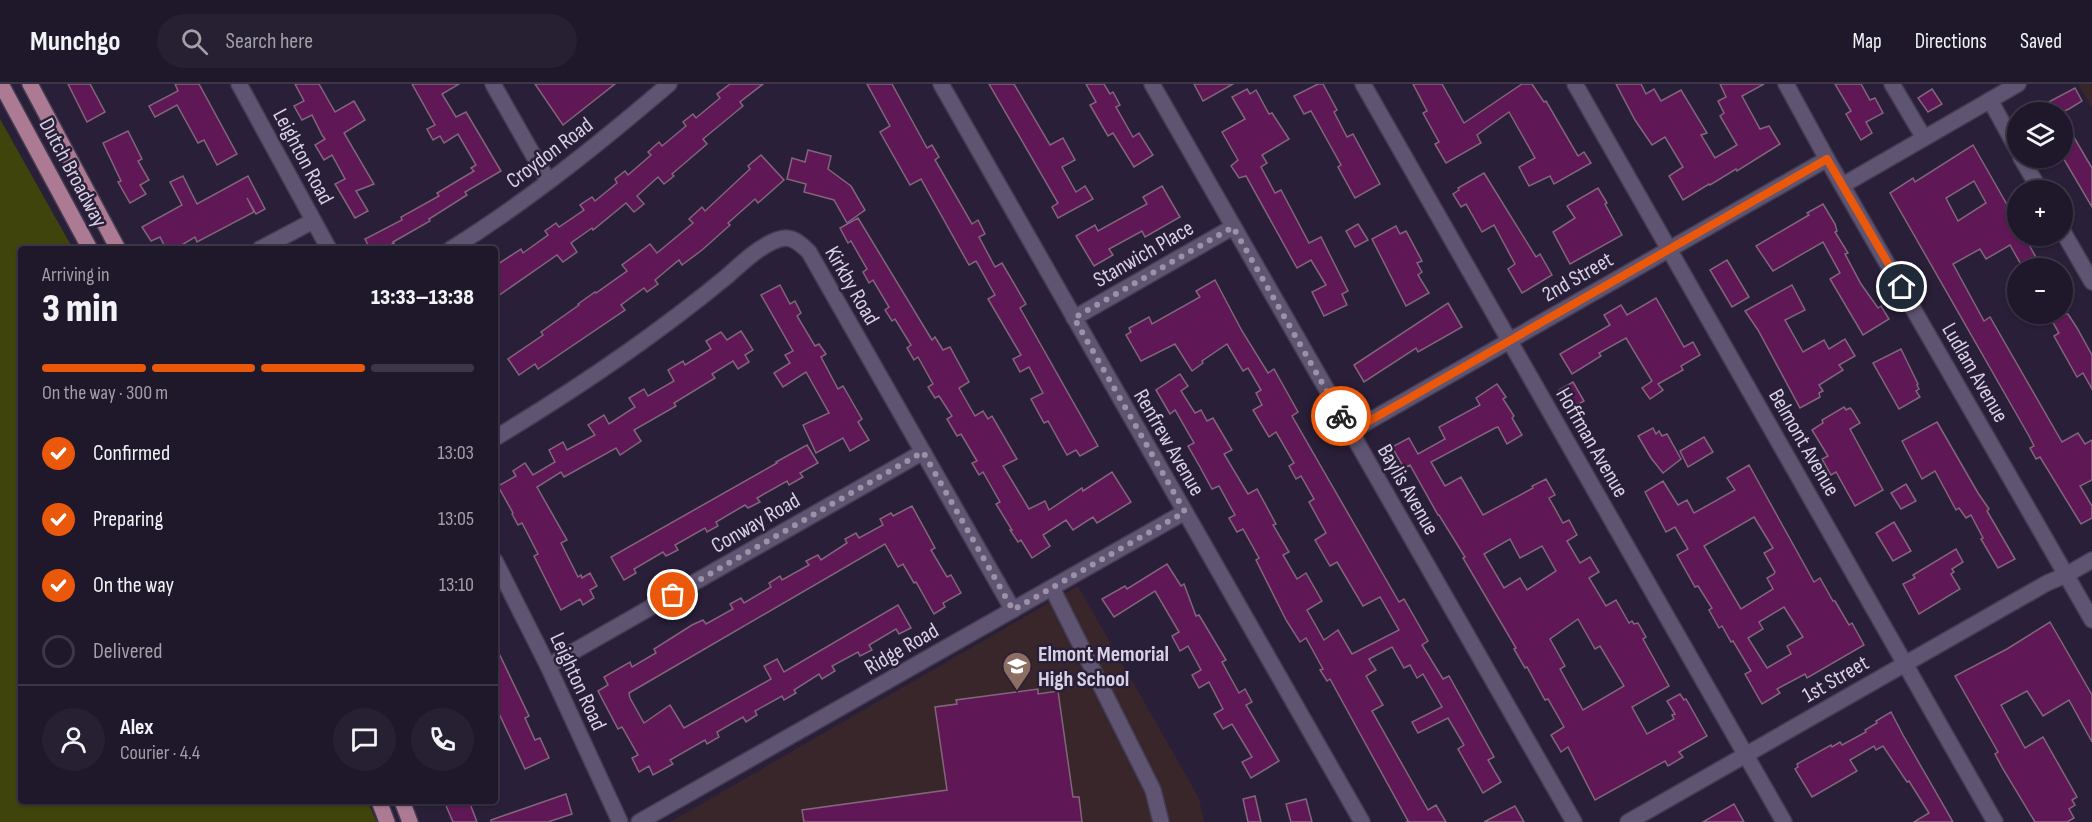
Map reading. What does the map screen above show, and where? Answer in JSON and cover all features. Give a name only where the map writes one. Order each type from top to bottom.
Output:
[{"type":"main road","name":"Dutch Broadway","points":[[1,84],[88,246]]},
{"type":"main road","name":"Dutch Broadway","points":[[30,84],[116,246]]},
{"type":"main road","points":[[380,804],[387,822]]},
{"type":"main road","points":[[403,804],[410,822]]},
{"type":"street","name":"Leighton Road","points":[[239,84],[327,246]]},
{"type":"street","points":[[493,84],[549,181]]},
{"type":"street","name":"Croydon Road","points":[[456,246],[614,132],[669,84]]},
{"type":"street","name":"Renfrew Avenue","points":[[940,84],[1362,822]]},
{"type":"street","name":"Baylis Avenue","points":[[1152,84],[1574,822]]},
{"type":"street","name":"Hoffman Avenue","points":[[1363,84],[1784,822]]},
{"type":"street","name":"Belmont Avenue","points":[[1575,84],[1995,822]]},
{"type":"street","name":"Ludlam Avenue","points":[[1786,84],[2092,621]]},
{"type":"street","points":[[1892,84],[1924,138]]},
{"type":"street","points":[[1843,184],[2018,84]]},
{"type":"street","points":[[1990,100],[2007,131]]},
{"type":"street","name":"2nd Street","points":[[1350,432],[1827,159]]},
{"type":"street","points":[[266,246],[313,221]]},
{"type":"street","name":"Stanwich Place","points":[[1074,318],[1233,227]]},
{"type":"street","name":"Kirkby Road","points":[[498,436],[622,356],[761,247],[786,238],[798,242],[809,252],[1013,610]]},
{"type":"street","points":[[2071,246],[2092,282]]},
{"type":"street","name":"Conway Road","points":[[548,666],[923,452]]},
{"type":"street","name":"Ridge Road","points":[[639,822],[1185,512]]},
{"type":"street","name":"1st Street","points":[[1628,822],[1905,663],[2092,560]]},
{"type":"street","name":"Leighton Road","points":[[498,567],[548,666],[620,822]]},
{"type":"street","points":[[1052,588],[1153,790],[1161,822]]},
{"type":"shaded area","points":[[2078,84],[2092,84],[2092,108]]},
{"type":"shaded area","name":"Elmont Memorial High School","points":[[1078,586],[1199,798],[1204,822],[670,822]]},
{"type":"green space","points":[[0,119],[71,246],[18,246],[18,804],[368,804],[377,822],[0,822]]},
{"type":"building","points":[[68,84],[90,84],[105,112],[87,122]]},
{"type":"building","points":[[175,84],[199,84],[237,154],[217,165],[204,140],[198,143],[177,105],[155,117],[149,106],[178,91]]},
{"type":"building","points":[[295,84],[319,84],[335,112],[354,101],[365,120],[344,133],[374,184],[356,191],[368,211],[355,218],[335,184],[345,179],[332,155],[324,160],[315,145],[325,139],[312,115],[302,120],[294,106],[304,101]]},
{"type":"building","points":[[412,84],[459,84],[442,94],[456,117],[466,112],[501,171],[465,192],[467,195],[394,243],[388,246],[368,246],[365,239],[402,220],[401,217],[439,196],[437,193],[474,171],[471,168],[476,165],[458,134],[444,143],[440,136],[433,140],[427,129],[435,125]]},
{"type":"building","points":[[535,84],[615,84],[563,125]]},
{"type":"building","points":[[730,84],[763,84],[740,102],[743,106],[703,139],[707,144],[672,174],[674,176],[664,184],[658,177],[637,196],[644,204],[634,212],[626,203],[593,230],[592,228],[571,243],[577,252],[563,262],[557,255],[498,296],[498,264],[521,249],[523,253],[548,235],[545,231],[556,223],[559,227],[584,210],[580,205],[592,197],[595,201],[617,183],[615,179],[625,171],[628,175],[651,155],[648,152],[659,142],[662,146],[686,126],[683,122],[693,114],[696,118],[720,98],[717,94]]},
{"type":"building","points":[[867,84],[892,84],[927,148],[932,145],[939,157],[935,160],[972,224],[978,220],[985,234],[979,237],[995,267],[1002,263],[1026,304],[1020,308],[1098,446],[1080,456],[1076,450],[1067,455],[1048,421],[1044,423],[1031,399],[1043,393],[1029,367],[1020,372],[1013,359],[1021,355],[988,299],[995,295],[976,261],[969,265],[921,179],[910,185],[880,132],[890,126]]},
{"type":"building","points":[[989,84],[1014,84],[1050,145],[1063,138],[1075,160],[1062,167],[1076,192],[1085,186],[1093,199],[1058,218],[1052,207],[1058,203]]},
{"type":"building","points":[[1086,84],[1104,84],[1110,94],[1113,92],[1120,105],[1116,107],[1133,137],[1139,133],[1153,155],[1134,167],[1113,133],[1108,136],[1090,105],[1096,102]]},
{"type":"building","points":[[1194,84],[1233,84],[1203,101]]},
{"type":"building","points":[[1318,84],[1323,84],[1337,110],[1334,112],[1347,137],[1353,134],[1380,184],[1355,198],[1338,167],[1341,165],[1311,111],[1304,114],[1294,96]]},
{"type":"building","points":[[1413,84],[1442,84],[1464,123],[1522,84],[1532,84],[1544,102],[1546,101],[1578,156],[1584,152],[1591,163],[1554,184],[1550,176],[1529,186],[1519,167],[1535,158],[1509,112],[1477,135],[1481,143],[1446,163],[1435,144],[1439,142],[1423,113],[1427,111]]},
{"type":"building","points":[[1616,84],[1641,84],[1646,94],[1654,89],[1661,101],[1681,90],[1707,133],[1701,135],[1715,158],[1737,145],[1720,116],[1724,113],[1718,101],[1726,97],[1720,84],[1764,84],[1742,96],[1760,129],[1769,126],[1780,144],[1737,171],[1736,169],[1683,200],[1669,176],[1683,167],[1665,137],[1652,145],[1635,120]]},
{"type":"building","points":[[1835,84],[1861,84],[1870,100],[1875,98],[1883,113],[1866,122],[1872,133],[1861,140],[1846,114],[1851,111]]},
{"type":"building","points":[[2075,88],[2082,101],[2073,107],[2073,102],[2049,102]]},
{"type":"building","points":[[1247,89],[1250,94],[1256,90],[1269,114],[1272,113],[1289,139],[1262,155],[1267,163],[1261,167],[1275,193],[1281,190],[1309,243],[1321,237],[1348,291],[1342,294],[1347,305],[1324,316],[1312,292],[1326,285],[1311,260],[1297,268],[1246,176],[1239,178],[1231,166],[1238,160],[1222,132],[1245,119],[1232,97]]},
{"type":"building","points":[[1932,89],[1942,104],[1928,112],[1918,98]]},
{"type":"building","points":[[128,131],[142,159],[138,161],[149,180],[140,185],[146,194],[130,203],[118,182],[121,181],[103,143]]},
{"type":"building","points":[[2073,136],[2092,168],[2092,207],[2069,168],[2073,168]]},
{"type":"building","points":[[1973,145],[2007,205],[2008,246],[1986,259],[1980,249],[1953,264],[1984,321],[1990,317],[2062,442],[2078,433],[2085,444],[2092,440],[2092,480],[2080,486],[2092,506],[2092,518],[2081,524],[2040,457],[2036,459],[2030,448],[2034,446],[2029,436],[1890,193],[1913,178],[1915,182]],"holes":[[[1974,181],[1986,203],[1958,221],[1946,198]]]},
{"type":"building","points":[[808,150],[831,156],[828,169],[851,186],[865,210],[847,223],[834,200],[804,192],[806,184],[787,179],[792,158],[805,162]]},
{"type":"building","points":[[761,155],[784,180],[758,203],[755,199],[702,250],[682,265],[679,260],[655,280],[658,284],[647,292],[644,288],[621,305],[625,310],[538,369],[535,364],[519,375],[508,359],[543,335],[541,332],[578,304],[627,271],[622,265],[650,244],[657,253],[693,223],[689,219],[702,207],[705,211],[750,169],[748,166]]},
{"type":"building","points":[[1484,173],[1536,257],[1540,254],[1552,275],[1522,293],[1508,269],[1515,264],[1494,225],[1482,232],[1466,204],[1461,207],[1453,194],[1459,190],[1458,188]]},
{"type":"building","points":[[183,176],[197,204],[248,176],[265,209],[256,214],[247,198],[254,212],[197,242],[195,237],[180,246],[164,246],[160,237],[151,241],[142,227],[182,205],[170,182]]},
{"type":"building","points":[[1162,186],[1180,217],[1145,237],[1142,231],[1109,249],[1113,255],[1094,266],[1076,236],[1095,225],[1098,231],[1147,204],[1143,197]]},
{"type":"building","points":[[1598,188],[1622,235],[1570,264],[1553,232],[1575,218],[1567,206]]},
{"type":"building","points":[[1823,204],[1835,224],[1837,231],[1835,232],[1848,253],[1845,254],[1861,284],[1878,308],[1881,306],[1889,319],[1863,335],[1830,279],[1840,273],[1823,242],[1773,271],[1756,246],[1809,215],[1807,213]]},
{"type":"building","points":[[858,218],[932,340],[935,337],[943,350],[950,347],[969,382],[959,388],[975,416],[983,411],[988,419],[992,416],[1017,459],[1003,466],[1029,509],[1045,501],[1049,510],[1112,472],[1131,502],[1097,523],[1093,517],[1073,530],[1066,520],[1043,535],[1050,546],[1032,558],[1021,540],[1018,542],[1010,530],[1012,530],[996,504],[1000,502],[983,472],[979,475],[972,463],[977,461],[961,434],[957,436],[947,419],[952,416],[939,396],[935,398],[928,387],[933,384],[918,357],[914,360],[907,348],[911,345],[895,319],[892,321],[885,310],[889,307],[873,280],[869,283],[863,272],[867,269],[851,241],[848,243],[840,228]]},
{"type":"building","points":[[1358,224],[1368,240],[1355,247],[1346,231]]},
{"type":"building","points":[[1396,226],[1400,234],[1406,231],[1422,261],[1417,263],[1422,272],[1418,275],[1429,293],[1406,306],[1372,239]]},
{"type":"building","points":[[2011,246],[2030,246],[2036,258],[2017,258]]},
{"type":"building","points":[[1727,260],[1749,297],[1732,307],[1710,270]]},
{"type":"building","points":[[1215,280],[1268,373],[1274,369],[1298,412],[1292,416],[1399,602],[1404,599],[1428,641],[1422,645],[1443,679],[1449,676],[1494,757],[1488,760],[1501,782],[1483,793],[1458,749],[1464,745],[1448,718],[1418,733],[1412,722],[1442,707],[1423,674],[1417,678],[1410,665],[1404,668],[1392,647],[1369,659],[1376,670],[1366,676],[1383,705],[1372,711],[1428,810],[1436,805],[1446,822],[1406,822],[1408,821],[1330,679],[1327,681],[1320,670],[1323,669],[1306,638],[1300,642],[1286,620],[1256,560],[1259,558],[1243,529],[1237,532],[1229,518],[1235,515],[1219,486],[1212,489],[1188,446],[1194,443],[1175,410],[1170,414],[1156,390],[1180,374],[1188,386],[1181,391],[1195,413],[1201,410],[1207,421],[1213,418],[1232,450],[1224,454],[1248,494],[1257,489],[1276,524],[1273,525],[1289,552],[1283,555],[1297,579],[1306,573],[1322,601],[1307,610],[1324,640],[1338,630],[1352,654],[1399,630],[1380,597],[1363,606],[1337,562],[1330,566],[1315,540],[1326,533],[1309,502],[1314,499],[1301,476],[1296,479],[1289,466],[1294,463],[1276,432],[1269,437],[1253,410],[1262,405],[1256,393],[1261,390],[1248,368],[1243,371],[1227,344],[1202,361],[1203,363],[1192,371],[1175,344],[1141,361],[1126,335],[1131,332],[1129,328],[1149,317],[1152,324],[1200,297],[1196,291]]},
{"type":"building","points":[[780,285],[790,304],[795,301],[801,313],[797,316],[815,346],[819,344],[826,354],[821,357],[838,389],[843,386],[862,419],[858,422],[869,440],[850,451],[843,438],[816,453],[803,425],[829,413],[806,372],[783,387],[774,373],[790,363],[785,355],[793,351],[761,295]]},
{"type":"building","points":[[1792,285],[1805,310],[1785,320],[1803,352],[1824,340],[1829,349],[1845,339],[1855,356],[1839,365],[1843,370],[1819,385],[1823,391],[1819,393],[1820,397],[1800,408],[1758,330],[1745,311]]},
{"type":"building","points":[[1656,298],[1684,347],[1693,342],[1700,355],[1681,366],[1683,370],[1658,384],[1663,390],[1650,399],[1642,388],[1652,381],[1626,338],[1599,353],[1601,356],[1572,374],[1560,354],[1610,325],[1604,315],[1621,305],[1627,315]]},
{"type":"building","points":[[1448,303],[1462,327],[1418,352],[1416,348],[1364,382],[1354,365]]},
{"type":"building","points":[[2073,322],[2077,328],[2092,355],[2092,389],[2083,373],[2077,377],[2054,336],[2059,333],[2054,324],[2073,324]]},
{"type":"building","points":[[741,331],[753,350],[745,355],[749,362],[738,369],[733,361],[712,374],[715,378],[674,403],[676,406],[634,430],[641,441],[620,455],[616,448],[564,477],[561,472],[537,487],[567,540],[561,543],[578,577],[581,575],[582,578],[590,573],[597,586],[590,590],[594,598],[583,605],[580,599],[561,610],[534,556],[538,554],[522,523],[518,525],[498,486],[516,476],[513,471],[525,463],[533,475],[555,462],[549,450],[563,442],[567,450],[595,435],[588,425],[604,415],[609,424],[635,407],[629,398],[644,389],[648,396],[674,381],[668,370],[683,361],[685,365],[711,349],[706,341],[721,332],[727,340]]},
{"type":"building","points":[[1901,349],[1918,384],[1919,389],[1916,391],[1920,397],[1899,409],[1873,363]]},
{"type":"building","points":[[1573,382],[1584,401],[1570,409],[1559,390]]},
{"type":"building","points":[[1497,384],[1506,397],[1503,399],[1522,435],[1507,444],[1498,427],[1431,462],[1445,486],[1461,477],[1483,515],[1546,479],[1555,495],[1549,498],[1563,523],[1569,520],[1577,535],[1567,541],[1580,563],[1590,557],[1599,572],[1589,578],[1606,606],[1616,600],[1629,623],[1632,621],[1634,624],[1638,623],[1646,637],[1643,639],[1669,686],[1632,707],[1647,734],[1674,719],[1672,715],[1675,714],[1667,701],[1680,694],[1684,700],[1686,699],[1707,736],[1679,752],[1683,757],[1668,766],[1665,761],[1595,800],[1568,747],[1561,752],[1551,735],[1564,727],[1548,699],[1545,700],[1527,667],[1525,668],[1514,649],[1516,648],[1463,558],[1465,557],[1410,465],[1404,468],[1392,447],[1409,438],[1418,454],[1445,439],[1439,427],[1480,405],[1476,398]],"holes":[[[1510,539],[1520,558],[1542,546],[1556,571],[1527,590],[1520,578],[1504,588],[1484,554]],[[1578,619],[1595,649],[1600,646],[1624,686],[1583,710],[1560,669],[1565,666],[1550,639]]]},
{"type":"building","points":[[1844,407],[1846,410],[1850,408],[1852,410],[1860,423],[1850,429],[1883,490],[1855,506],[1836,472],[1831,475],[1822,459],[1828,456],[1812,430],[1823,423],[1822,420]]},
{"type":"building","points":[[1937,422],[1989,509],[1987,511],[2015,559],[1998,568],[1981,539],[1983,538],[1971,515],[1966,518],[1959,508],[1956,510],[1935,471],[1922,479],[1902,441]]},
{"type":"building","points":[[1653,428],[1656,434],[1659,431],[1662,436],[1667,434],[1681,459],[1663,473],[1638,436]]},
{"type":"building","points":[[1704,437],[1713,452],[1688,467],[1680,451]]},
{"type":"building","points":[[807,445],[818,463],[800,473],[803,477],[789,485],[787,481],[757,498],[760,502],[748,508],[745,505],[716,522],[718,526],[707,532],[705,528],[675,545],[678,550],[666,556],[663,552],[634,569],[636,573],[624,580],[611,557]]},
{"type":"building","points":[[1749,465],[1814,582],[1820,578],[1849,625],[1852,623],[1864,645],[1807,678],[1805,674],[1777,689],[1780,693],[1762,704],[1745,674],[1751,671],[1722,626],[1719,628],[1709,610],[1712,608],[1698,586],[1695,587],[1677,555],[1688,549],[1675,527],[1666,532],[1645,492],[1663,481],[1678,505],[1687,500],[1694,513],[1735,490],[1727,478]],"holes":[[[1754,517],[1773,548],[1764,553],[1775,572],[1767,578],[1773,589],[1741,609],[1704,546]],[[1784,607],[1803,637],[1787,646],[1791,654],[1767,668],[1748,638],[1763,629],[1759,622]]]},
{"type":"building","points":[[1906,484],[1916,501],[1901,509],[1891,493]]},
{"type":"building","points":[[912,506],[935,548],[931,550],[947,577],[951,575],[961,593],[943,603],[945,607],[934,614],[916,582],[914,583],[903,564],[898,567],[885,544],[629,693],[630,698],[644,723],[670,705],[684,728],[771,679],[764,666],[777,659],[784,672],[898,605],[911,628],[899,634],[896,629],[869,645],[872,650],[860,656],[858,652],[832,666],[835,671],[822,679],[819,674],[794,690],[796,693],[784,700],[782,696],[755,711],[757,715],[746,722],[743,717],[717,732],[719,737],[707,744],[705,740],[670,760],[673,764],[653,775],[649,766],[639,772],[632,758],[638,755],[622,727],[618,729],[598,691],[608,685],[604,677],[630,662],[632,667],[656,653],[654,649],[692,625],[703,620],[706,624],[733,609],[730,604],[741,598],[744,603],[771,587],[769,583],[780,576],[782,580],[809,565],[806,561],[818,555],[821,560],[847,543],[845,539],[856,533],[859,538],[883,525],[880,519],[891,513],[893,516]]},
{"type":"building","points":[[1894,522],[1911,551],[1893,561],[1876,533]]},
{"type":"building","points":[[1956,549],[1963,562],[1952,569],[1954,572],[1951,574],[1960,589],[1919,614],[1903,584],[1915,578],[1913,575]]},
{"type":"building","points":[[1167,564],[1181,586],[1184,584],[1196,616],[1199,615],[1226,660],[1222,662],[1239,693],[1245,689],[1252,702],[1246,705],[1279,761],[1251,778],[1242,762],[1252,757],[1232,724],[1223,729],[1214,714],[1223,709],[1209,682],[1199,688],[1192,675],[1201,670],[1188,646],[1180,651],[1172,636],[1179,632],[1155,591],[1114,617],[1102,599],[1125,586],[1127,589]]},
{"type":"building","points":[[2050,622],[2092,695],[2092,742],[2069,700],[2043,716],[2027,691],[2001,705],[2025,748],[2043,737],[2077,797],[2072,800],[2075,805],[2069,809],[2074,818],[2067,822],[2035,822],[2003,769],[1995,754],[1998,752],[1955,676],[2007,649]]},
{"type":"building","points":[[498,651],[529,716],[525,718],[535,740],[540,738],[549,758],[525,769],[498,711]]},
{"type":"building","points":[[1038,689],[1038,694],[1058,691],[1073,797],[1079,797],[1082,822],[804,822],[802,810],[947,790],[935,707],[957,704],[956,700]]},
{"type":"building","points":[[1891,712],[1953,822],[1914,822],[1929,813],[1883,746],[1876,750],[1874,746],[1850,760],[1857,771],[1812,797],[1795,769],[1798,767],[1797,764],[1831,745],[1832,747],[1840,742],[1842,745],[1866,732],[1865,730],[1877,723],[1876,721]]},
{"type":"building","points":[[566,794],[572,814],[548,822],[491,822],[491,820]]},
{"type":"building","points":[[1255,796],[1261,822],[1248,822],[1243,799]]},
{"type":"building","points":[[1306,799],[1312,822],[1291,822],[1286,804]]},
{"type":"building","points":[[445,804],[470,804],[477,822],[453,822]]},
{"type":"building","points":[[1734,804],[1744,822],[1703,822]]},
{"type":"building","points":[[1515,806],[1524,822],[1484,822]]},
{"type":"way so far","points":[[673,595],[923,452],[1013,610],[1185,512],[1074,318],[1233,227],[1341,416]]},
{"type":"place","name":"Elmont Memorial High School","points":[[1017,692]]},
{"type":"route","points":[[1341,416],[1350,432],[1827,159],[1902,287]]}]
